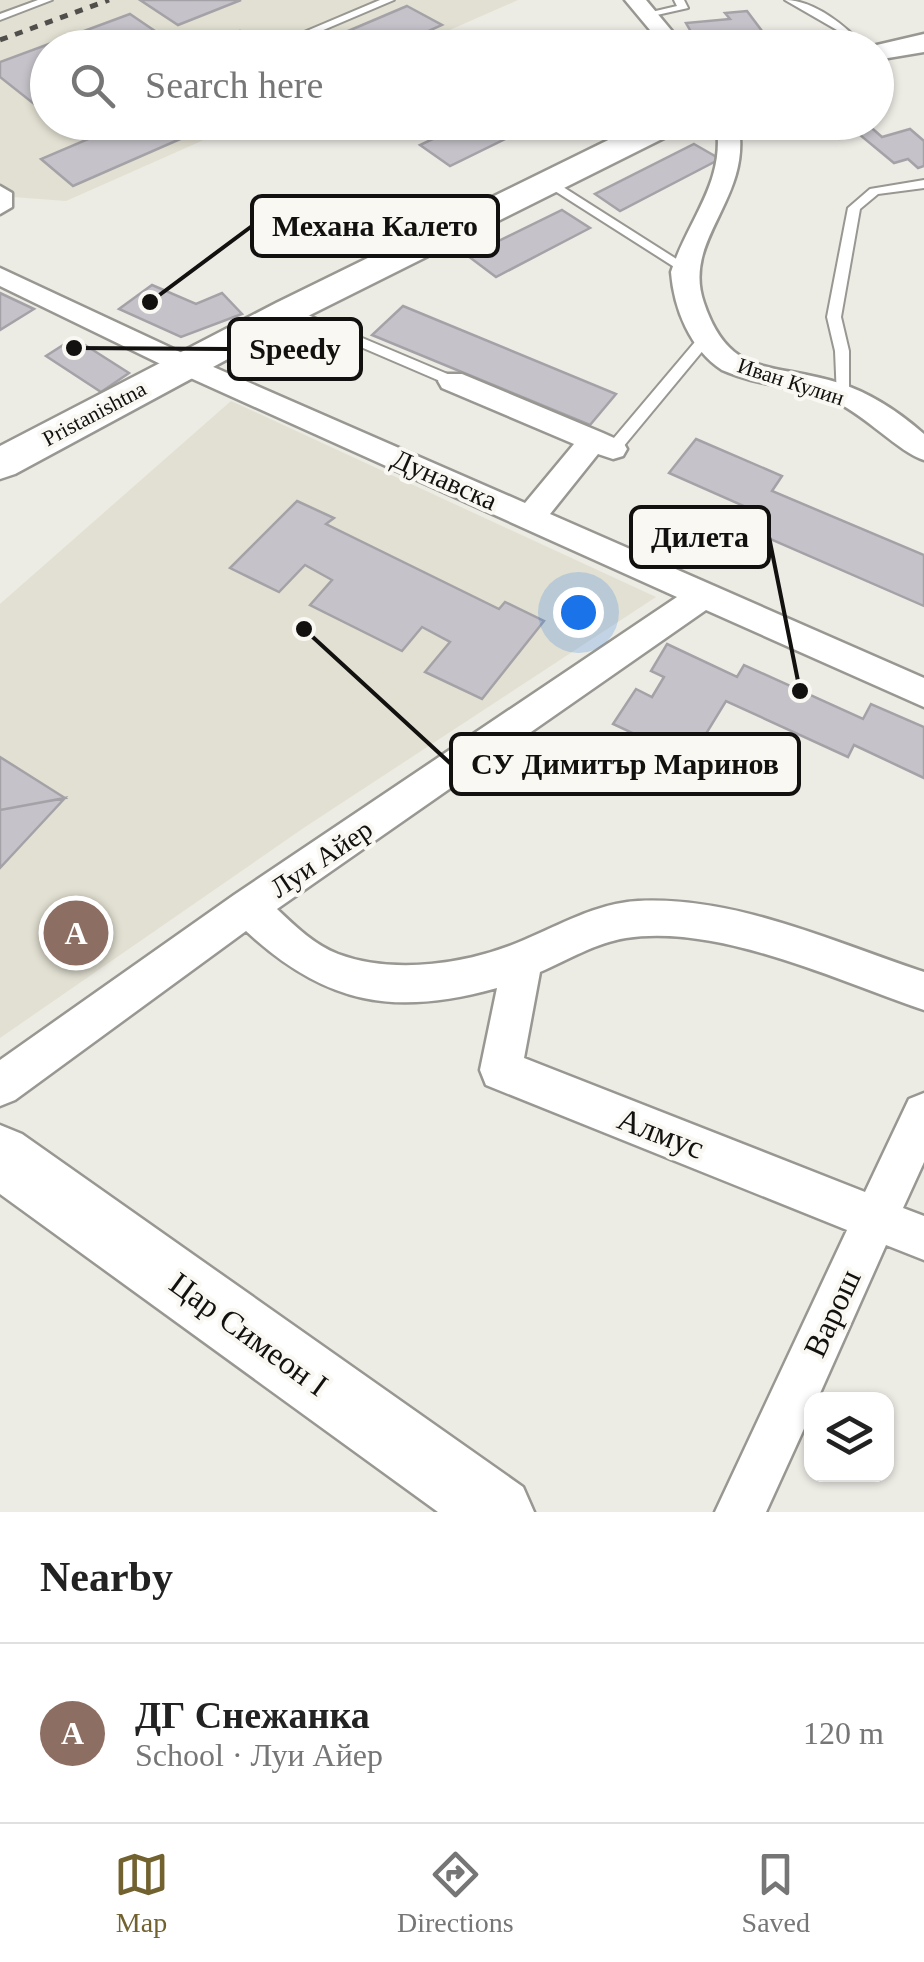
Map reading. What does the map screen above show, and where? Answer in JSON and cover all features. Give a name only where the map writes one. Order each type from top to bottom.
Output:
[{"type":"main road","points":[[894,49],[924,43]]},
{"type":"main road","name":"Pristanishtna","points":[[0,464],[288,311],[634,140]]},
{"type":"main road","name":"Цар Симеон I","points":[[0,1156],[498,1512]]},
{"type":"street","points":[[642,7],[661,30]]},
{"type":"street","points":[[683,267],[710,219],[733,161],[730,140]]},
{"type":"street","points":[[0,193],[0,207]]},
{"type":"street","name":"Иван Кулин","points":[[683,267],[682,280],[705,339],[716,354],[735,365],[842,394],[924,450]]},
{"type":"street","name":"Дунавска","points":[[0,276],[185,365],[924,693]]},
{"type":"street","points":[[452,380],[603,445],[531,517]]},
{"type":"street","name":"Луи Айер","points":[[0,1085],[246,908],[705,594]]},
{"type":"street","points":[[246,908],[313,962],[378,982],[455,981],[522,961],[602,927],[635,919],[689,918],[924,991]]},
{"type":"street","name":"Алмус","points":[[522,961],[501,1070],[924,1238]]},
{"type":"street","name":"Варош","points":[[740,1512],[924,1114]]},
{"type":"lane","points":[[0,17],[47,0]]},
{"type":"lane","points":[[315,30],[389,0]]},
{"type":"lane","points":[[642,7],[684,8],[678,0]]},
{"type":"lane","points":[[790,0],[844,30]]},
{"type":"lane","points":[[548,182],[683,267]]},
{"type":"lane","points":[[842,394],[842,351],[834,317],[854,208],[874,191],[924,184]]},
{"type":"lane","points":[[288,311],[452,380]]},
{"type":"lane","points":[[603,445],[705,339]]},
{"type":"shaded area","points":[[0,0],[518,0],[450,30],[30,30],[30,140],[204,140],[66,201],[0,196]]},
{"type":"shaded area","points":[[231,401],[656,597],[305,827],[0,1038],[0,604]]},
{"type":"building","points":[[140,0],[241,0],[178,25]]},
{"type":"building","points":[[407,6],[442,25],[431,30],[350,30]]},
{"type":"building","points":[[747,11],[761,30],[690,30],[686,23],[730,19],[725,13]]},
{"type":"building","points":[[130,14],[154,30],[87,30]]},
{"type":"building","points":[[30,51],[30,101],[0,77],[0,62]]},
{"type":"building","points":[[910,129],[924,141],[924,166],[918,168],[908,159],[894,163],[866,140],[894,140],[894,134]]},
{"type":"building","points":[[86,140],[178,140],[73,186],[41,159]]},
{"type":"building","points":[[431,140],[503,140],[450,166],[420,145]]},
{"type":"building","points":[[694,144],[720,159],[620,211],[595,194]]},
{"type":"building","points":[[562,210],[590,228],[496,277],[468,256]]},
{"type":"building","points":[[152,285],[196,304],[222,293],[242,314],[181,337],[119,309]]},
{"type":"building","points":[[0,293],[34,309],[0,330]]},
{"type":"building","points":[[403,306],[616,394],[590,425],[372,335]]},
{"type":"building","points":[[74,338],[129,373],[101,392],[46,356]]},
{"type":"building","points":[[696,439],[782,476],[772,491],[924,555],[924,606],[752,531],[764,515],[669,473]]},
{"type":"building","points":[[297,501],[334,518],[326,524],[499,609],[505,602],[544,621],[482,699],[425,672],[450,642],[422,627],[402,651],[310,605],[332,580],[305,565],[279,592],[230,568]]},
{"type":"building","points":[[667,644],[737,677],[744,665],[863,719],[871,704],[924,727],[924,778],[854,745],[848,757],[726,701],[690,760],[613,724],[636,689],[652,697],[664,677],[651,671]]},
{"type":"building","points":[[0,757],[65,798],[0,810]]},
{"type":"building","points":[[65,798],[0,868],[0,810]]},
{"type":"railway","points":[[0,40],[109,0]]},
{"type":"place","name":"Механа Калето","points":[[150,302]]},
{"type":"place","name":"Speedy","points":[[74,348]]},
{"type":"place","name":"СУ Димитър Маринов","points":[[304,629]]},
{"type":"place","name":"Дилета","points":[[800,691]]},
{"type":"place","name":"ДГ Снежанка","points":[[76,933]]}]
